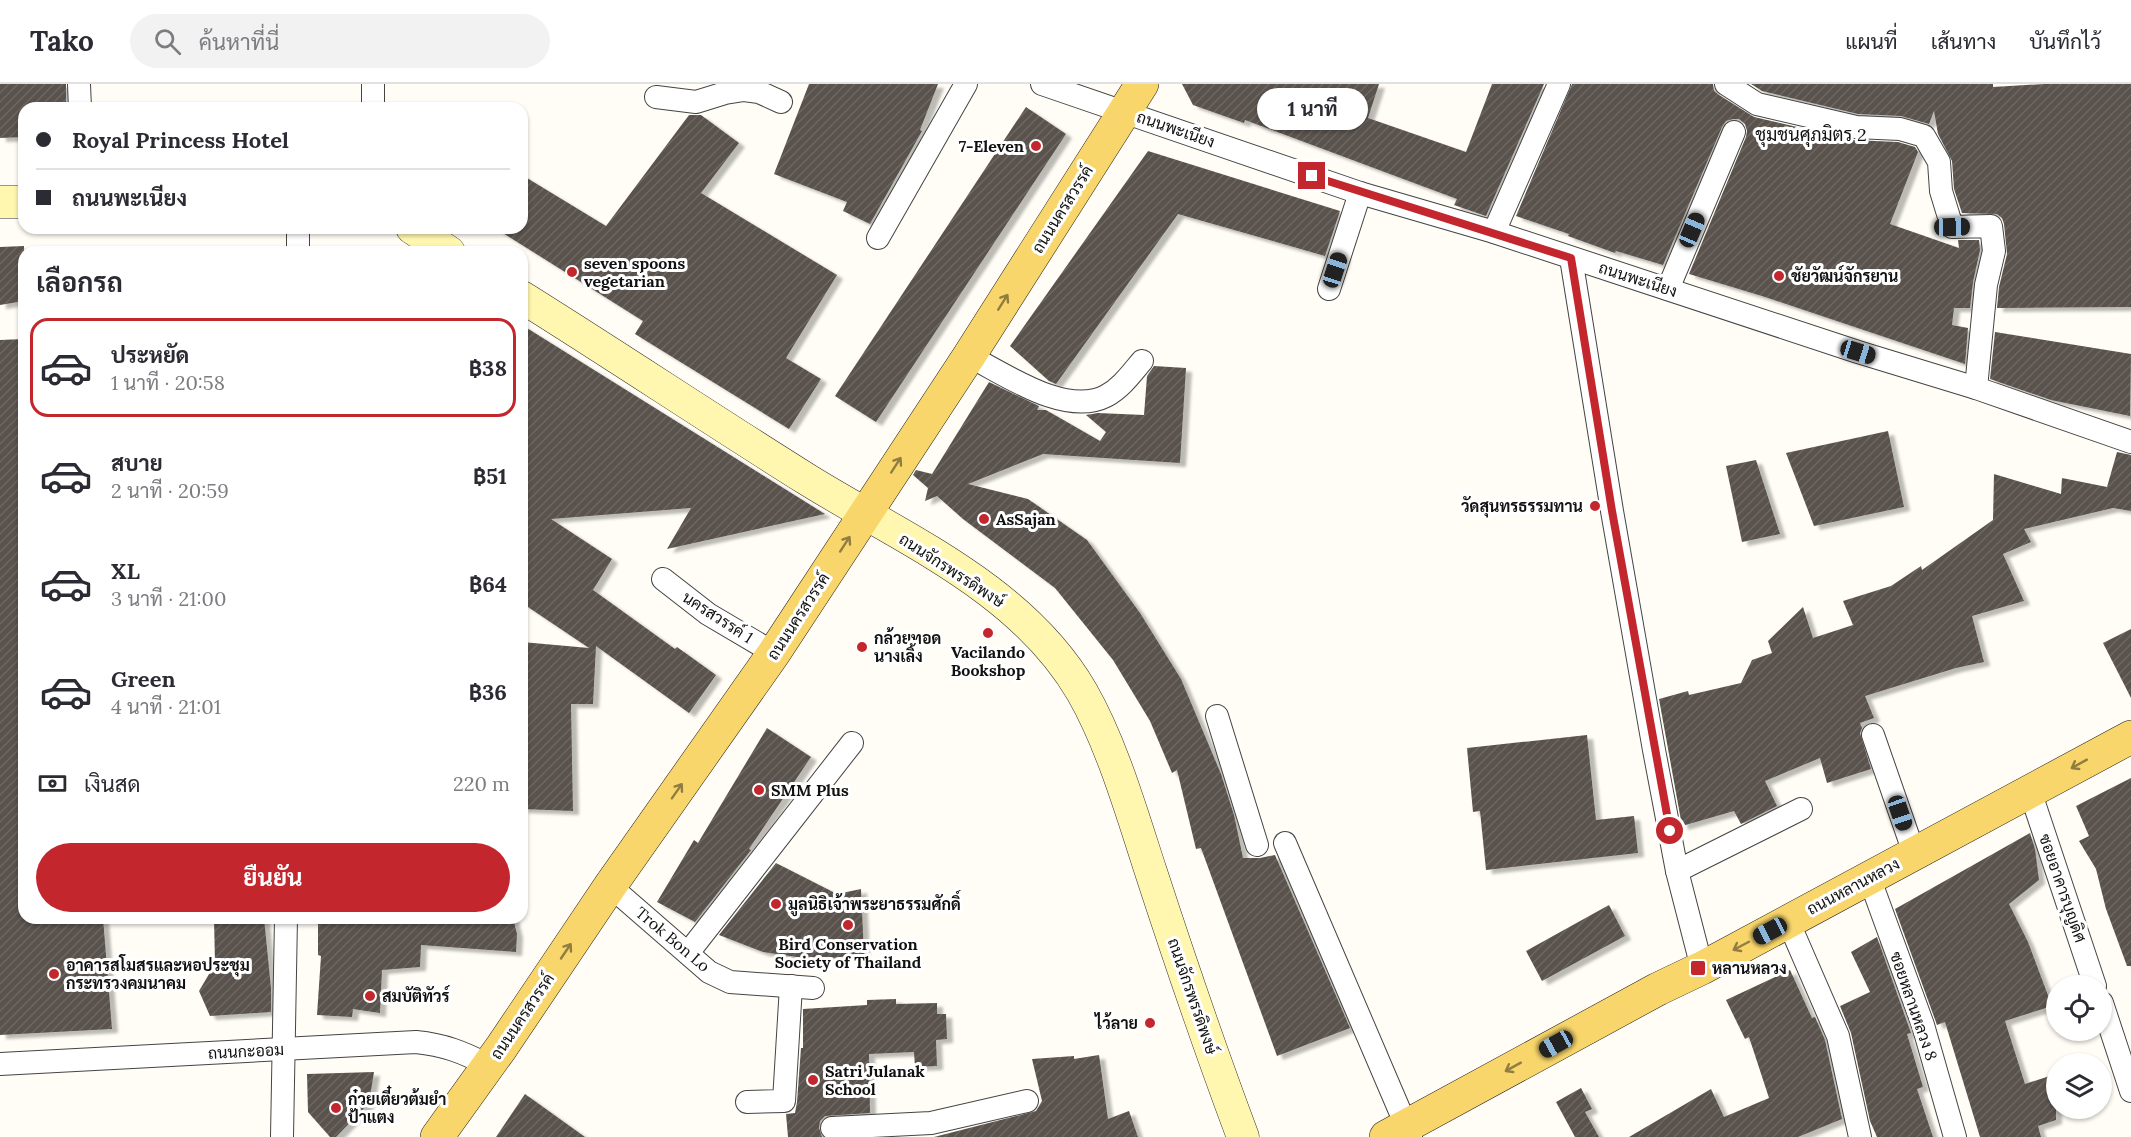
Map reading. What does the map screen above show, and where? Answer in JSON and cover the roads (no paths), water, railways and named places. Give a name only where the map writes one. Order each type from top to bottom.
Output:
[{"type":"main road","name":"ถนนนครสวรรค์","points":[[437,1137],[774,652],[969,356],[1142,84]]},
{"type":"main road","points":[[0,202],[18,202]]},
{"type":"main road","points":[[421,234],[440,246]]},
{"type":"main road","name":"ถนนจักรพรรดิพงษ์","points":[[528,301],[864,514],[927,551],[1003,602],[1031,627],[1060,660],[1082,692],[1099,726],[1129,805],[1206,1038],[1243,1137]]},
{"type":"main road","name":"ถนนหลานหลวง","points":[[1401,1133],[1658,989],[1702,968],[2131,737]]},
{"type":"street","points":[[79,84],[80,102]]},
{"type":"street","points":[[373,102],[374,84]]},
{"type":"street","points":[[878,238],[966,84]]},
{"type":"street","name":"ถนนพะเนียง","points":[[1042,84],[1360,193],[1494,232],[1858,352],[1976,388],[2131,442]]},
{"type":"street","points":[[1494,232],[1559,84]]},
{"type":"street","points":[[1726,84],[1757,104],[1856,127],[1900,129],[1924,136],[1939,162],[1941,191],[1952,227],[1991,226],[1994,250],[1986,285],[1976,388]]},
{"type":"street","points":[[656,97],[696,102],[744,90],[759,92],[781,102]]},
{"type":"street","points":[[1668,289],[1734,132]]},
{"type":"street","points":[[1329,290],[1360,193]]},
{"type":"street","points":[[1571,258],[1612,511],[1677,871],[1702,968]]},
{"type":"street","points":[[969,356],[1050,397],[1089,402],[1106,396],[1123,384],[1142,361]]},
{"type":"street","name":"นครสวรรค์ 1","points":[[663,579],[708,614],[774,652]]},
{"type":"street","points":[[1217,717],[1257,845]]},
{"type":"street","points":[[1873,735],[1914,853]]},
{"type":"street","points":[[688,953],[852,744]]},
{"type":"street","name":"ซอยอาคารบุญดิศ","points":[[2030,791],[2092,975]]},
{"type":"street","points":[[1677,871],[1801,809]]},
{"type":"street","points":[[1285,843],[1401,1133]]},
{"type":"street","name":"ซอยหลานหลวง 8","points":[[1869,877],[1923,1025],[1954,1137]]},
{"type":"street","name":"Trok Bon Lo","points":[[610,886],[709,972],[730,982],[802,987],[784,1101],[747,1102]]},
{"type":"street","points":[[1788,921],[1838,1036],[1860,1137]]},
{"type":"street","points":[[282,1137],[286,924]]},
{"type":"street","points":[[2112,1034],[2131,1092]]},
{"type":"street","name":"ถนนกะออม","points":[[0,1064],[416,1042],[459,1050],[488,1065]]},
{"type":"street","points":[[832,1128],[931,1123],[1027,1101]]},
{"type":"place","name":"7-Eleven","points":[[1036,146]]},
{"type":"place","name":"seven spoons vegetarian","points":[[572,272]]},
{"type":"place","name":"ชัยวัฒน์จักรยาน","points":[[1779,276]]},
{"type":"place","name":"วัดสุนทรธรรมทาน","points":[[1595,506]]},
{"type":"place","name":"AsSajan","points":[[984,519]]},
{"type":"place","name":"Vacilando Bookshop","points":[[988,633]]},
{"type":"place","name":"กล้วยทอด นางเลิ้ง","points":[[862,647]]},
{"type":"place","name":"SMM Plus","points":[[759,790]]},
{"type":"place","name":"มูลนิธิเจ้าพระยาธรรมศักดิ์","points":[[776,904]]},
{"type":"place","name":"Bird Conservation Society of Thailand","points":[[848,925]]},
{"type":"place","name":"หลานหลวง","points":[[1698,968]]},
{"type":"place","name":"อาคารสโมสรและหอประชุม กระทรวงคมนาคม","points":[[54,974]]},
{"type":"place","name":"สมบัติทัวร์","points":[[370,996]]},
{"type":"place","name":"ไว้ลาย","points":[[1150,1023]]},
{"type":"place","name":"Satri Julanak School","points":[[813,1080]]},
{"type":"place","name":"ก๋วยเตี๋ยวต้มยำ ป้าแตง","points":[[336,1108]]},
{"type":"district","name":"ชุมชนศุภมิตร 2","points":[[1811,135]]}]
